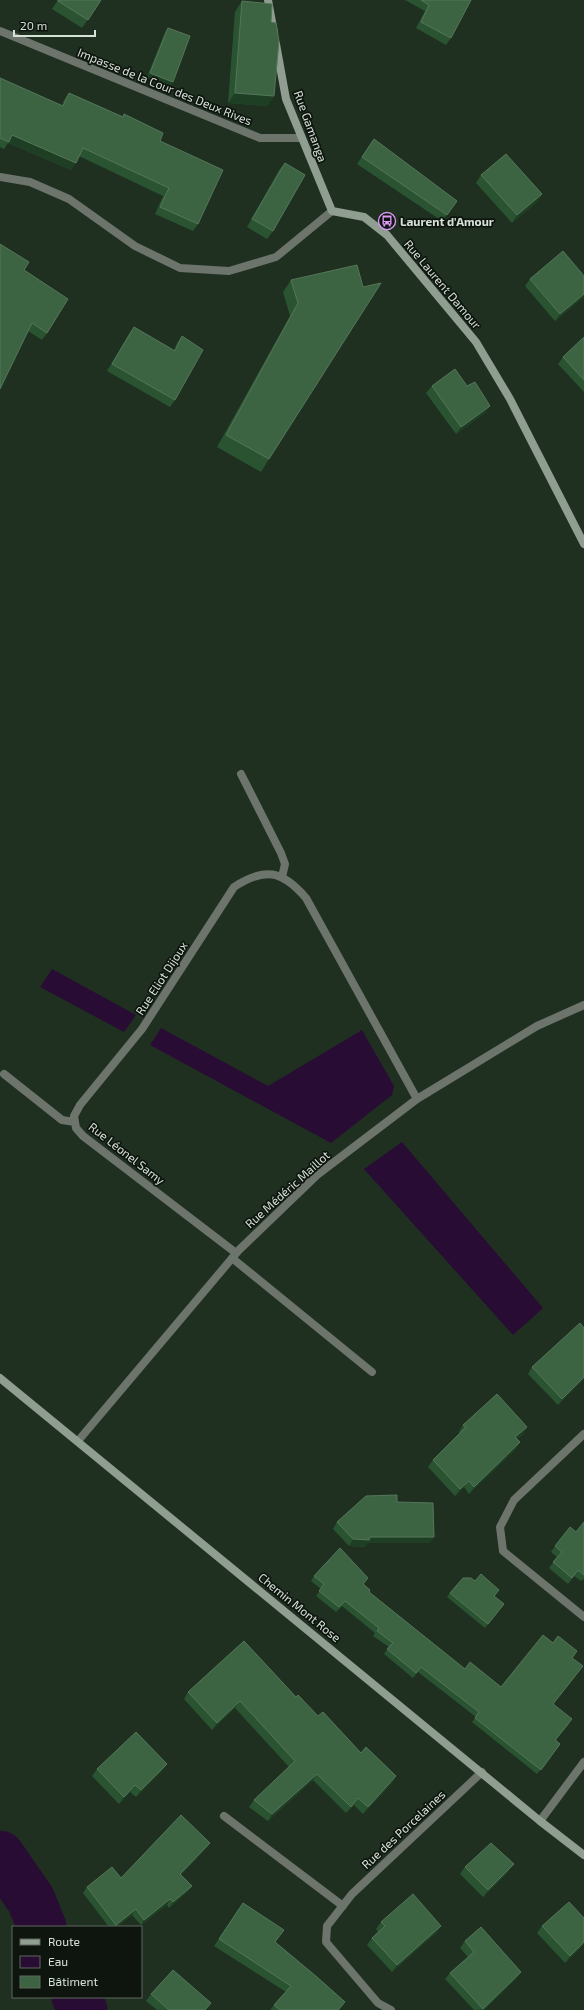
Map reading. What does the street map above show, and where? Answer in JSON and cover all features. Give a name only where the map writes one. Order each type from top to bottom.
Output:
[{"type":"street","name":"Rue Gamanga","points":[[268,0],[286,99],[332,211]]},
{"type":"street","name":"Impasse de la Cour des Deux Rives","points":[[0,31],[260,138],[301,138]]},
{"type":"street","points":[[0,177],[30,182],[69,199],[135,246],[180,268],[229,271],[276,257],[332,211]]},
{"type":"street","name":"Rue Laurent Damour","points":[[332,211],[364,217],[387,235],[476,342],[510,399],[584,544]]},
{"type":"street","points":[[241,774],[281,853],[285,864],[282,877],[294,884],[306,898],[417,1099]]},
{"type":"street","name":"Rue Eliot Dijoux","points":[[75,1122],[74,1116],[80,1106],[142,1029],[234,887],[248,878],[262,875],[280,875],[282,877]]},
{"type":"street","name":"Rue Médéric Maillot","points":[[78,1441],[234,1256],[317,1175],[417,1099],[537,1026],[584,1005]]},
{"type":"street","name":"Rue Léonel Samy","points":[[4,1074],[62,1120],[75,1122],[76,1128],[83,1136],[234,1256],[372,1372]]},
{"type":"street","name":"Chemin Mont Rose","points":[[0,1378],[540,1821],[584,1855]]},
{"type":"street","points":[[584,1434],[514,1500],[500,1527],[503,1550],[584,1617]]},
{"type":"street","points":[[540,1821],[584,1762]]},
{"type":"street","name":"Rue des Porcelaines","points":[[391,2010],[378,2003],[326,1942],[327,1926],[352,1894],[482,1772]]},
{"type":"street","points":[[224,1816],[343,1906]]},
{"type":"water","points":[[52,969],[136,1015],[124,1032],[40,987]]},
{"type":"water","points":[[161,1028],[268,1086],[362,1030],[394,1086],[392,1095],[331,1143],[150,1045]]},
{"type":"water","points":[[402,1142],[543,1308],[513,1335],[364,1169]]},
{"type":"building","points":[[58,0],[101,0],[88,20]]},
{"type":"building","points":[[421,0],[471,0],[451,38],[421,22],[429,5]]},
{"type":"building","points":[[242,1],[272,4],[271,22],[276,23],[279,41],[274,96],[235,93]]},
{"type":"building","points":[[168,28],[190,36],[173,82],[150,73]]},
{"type":"building","points":[[0,78],[63,106],[69,93],[123,117],[124,114],[163,133],[160,141],[223,170],[198,224],[160,207],[169,188],[83,148],[76,163],[12,135],[9,142],[0,138]]},
{"type":"building","points":[[374,139],[457,201],[447,215],[362,157]]},
{"type":"building","points":[[506,154],[542,194],[517,215],[481,175]]},
{"type":"building","points":[[285,163],[305,175],[273,231],[252,219]]},
{"type":"building","points":[[0,244],[29,262],[24,270],[68,299],[47,333],[32,323],[0,389],[1,312]]},
{"type":"building","points":[[563,251],[584,276],[584,294],[560,314],[530,279]]},
{"type":"building","points":[[357,265],[363,287],[381,283],[269,459],[226,435],[298,303],[291,280]]},
{"type":"building","points":[[134,327],[175,351],[182,336],[203,350],[175,400],[112,364]]},
{"type":"building","points":[[584,337],[584,380],[563,357]]},
{"type":"building","points":[[455,369],[467,386],[475,382],[490,406],[461,427],[432,386]]},
{"type":"building","points":[[580,1323],[584,1328],[584,1377],[562,1399],[532,1367]]},
{"type":"building","points":[[497,1394],[527,1427],[515,1437],[520,1442],[474,1487],[469,1481],[460,1489],[433,1460],[466,1427],[463,1425]]},
{"type":"building","points":[[397,1495],[397,1502],[433,1503],[434,1537],[370,1537],[369,1540],[353,1539],[337,1522],[366,1496]]},
{"type":"building","points":[[584,1522],[584,1575],[578,1570],[572,1578],[553,1562],[562,1552],[555,1546],[570,1527],[576,1532]]},
{"type":"building","points":[[340,1548],[368,1578],[363,1584],[370,1590],[369,1592],[465,1669],[470,1662],[501,1687],[543,1635],[553,1643],[558,1636],[577,1651],[572,1658],[583,1666],[553,1704],[572,1719],[555,1740],[560,1744],[541,1770],[475,1718],[479,1712],[421,1667],[416,1673],[387,1649],[393,1643],[377,1631],[379,1628],[345,1601],[339,1607],[319,1591],[324,1584],[314,1576]]},
{"type":"building","points":[[481,1574],[499,1590],[494,1596],[504,1604],[488,1624],[450,1593],[463,1578],[471,1578],[475,1581]]},
{"type":"building","points":[[244,1641],[296,1697],[298,1695],[318,1716],[323,1712],[361,1753],[366,1747],[396,1776],[368,1807],[358,1798],[351,1807],[317,1774],[272,1814],[254,1800],[295,1761],[240,1701],[217,1723],[188,1692]]},
{"type":"building","points":[[136,1732],[167,1764],[141,1790],[135,1785],[124,1797],[97,1769]]},
{"type":"building","points":[[181,1815],[210,1843],[180,1874],[192,1886],[173,1902],[170,1899],[144,1920],[136,1909],[116,1925],[87,1887],[112,1867],[121,1878]]},
{"type":"building","points":[[491,1843],[514,1864],[488,1890],[465,1867]]},
{"type":"building","points":[[413,1894],[441,1926],[397,1965],[372,1938],[385,1926],[381,1922]]},
{"type":"building","points":[[569,1902],[584,1918],[584,1942],[570,1956],[542,1926]]},
{"type":"building","points":[[243,1903],[284,1930],[275,1942],[345,2002],[338,2010],[280,2010],[274,2005],[291,1986],[219,1939]]},
{"type":"building","points":[[481,1927],[521,1972],[483,2009],[450,1973],[474,1952],[465,1941]]},
{"type":"building","points":[[173,1970],[211,2003],[205,2010],[169,2010],[151,1994]]},
{"type":"waterway","points":[[0,1855],[31,1900],[42,1926]]},
{"type":"waterway","points":[[77,1998],[83,2010]]},
{"type":"place","name":"Laurent d'Amour","points":[[387,221]]}]
